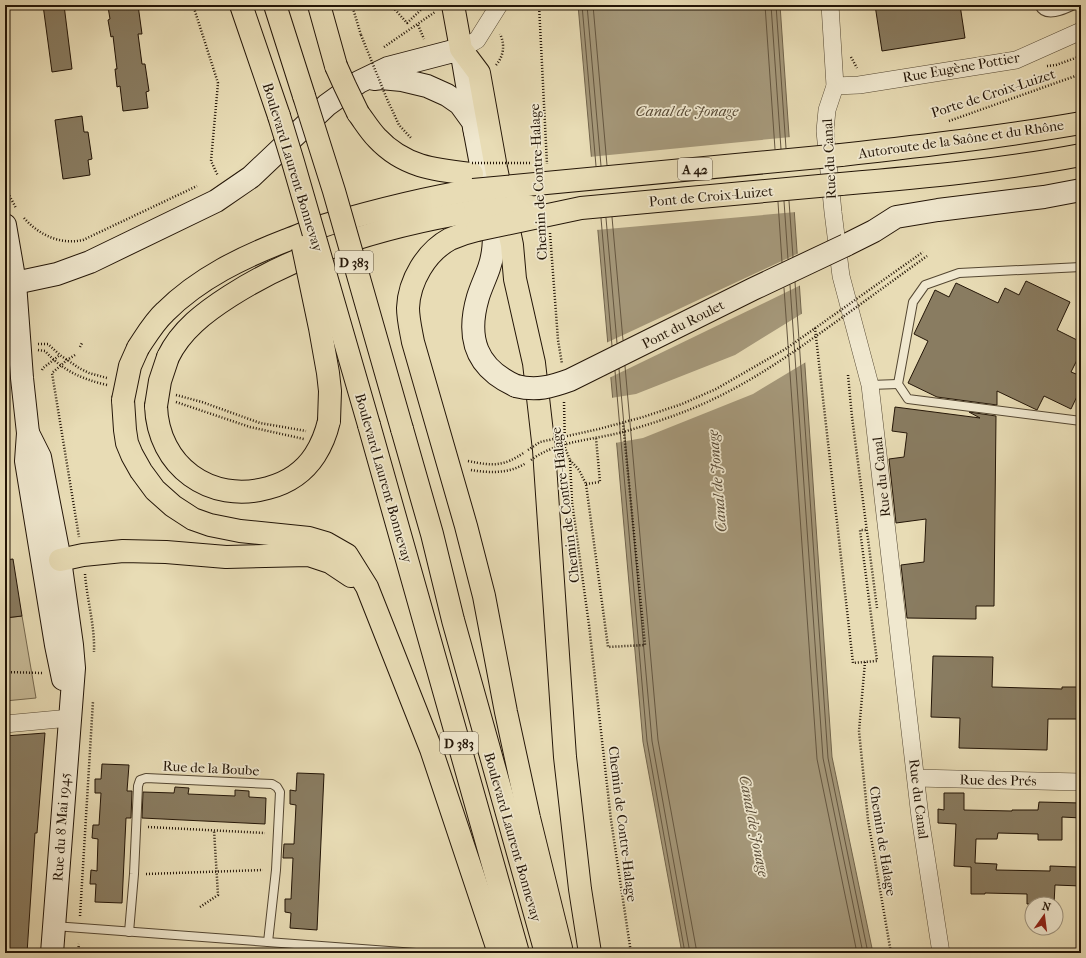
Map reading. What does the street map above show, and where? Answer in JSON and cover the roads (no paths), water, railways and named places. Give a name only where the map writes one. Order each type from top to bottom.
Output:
[{"type":"highway","name":"Boulevard Laurent Bonnevay","points":[[241,5],[293,162],[518,953]]},
{"type":"highway","name":"Boulevard Laurent Bonnevay","points":[[276,5],[334,192],[432,534],[453,620],[546,953]]},
{"type":"highway","points":[[319,5],[336,66],[358,113],[376,137],[388,149],[411,163],[436,170],[472,188]]},
{"type":"highway","points":[[445,8],[461,49],[479,73],[496,168],[512,245],[515,279],[534,363],[544,450],[565,757],[580,889],[590,953]]},
{"type":"highway","name":"Autoroute de la Saône et du Rhône","points":[[841,155],[980,139],[1081,123]]},
{"type":"highway","name":"Pont de Croix-Luizet","points":[[841,155],[548,174],[523,174],[472,188],[503,223],[581,208],[841,184]]},
{"type":"highway","name":"Autoroute de la Saône et du Rhône","points":[[841,184],[955,174],[1081,155]]},
{"type":"highway","points":[[293,162],[288,184],[306,256],[320,328],[330,391],[321,427],[324,440],[314,456],[303,469],[284,483],[261,490],[232,492],[202,483],[180,465],[164,444],[156,420],[166,400],[160,380],[174,345],[189,327],[204,314],[249,284],[271,272],[334,246],[416,222],[472,188]]},
{"type":"highway","points":[[472,188],[426,198],[328,224],[266,248],[216,273],[182,297],[164,312],[138,348],[117,393],[127,443],[132,455],[141,471],[155,490],[173,506],[193,519],[210,525],[240,531],[289,536],[326,543],[347,555],[367,587],[431,749],[499,953]]},
{"type":"highway","points":[[472,188],[450,240],[435,250],[422,267],[410,294],[408,308],[409,321],[413,342],[466,526],[484,596],[509,727],[561,953]]},
{"type":"highway","points":[[51,558],[123,551],[166,552],[226,557],[309,555],[330,562],[367,587]]},
{"type":"street","points":[[15,218],[10,283],[57,274],[90,262],[216,201],[250,177],[327,105],[359,82],[388,68],[461,49],[477,40],[499,5]]},
{"type":"street","name":"Rue du Canal","points":[[830,5],[835,86],[825,120],[833,212],[841,276],[870,385],[920,817],[941,953]]},
{"type":"street","name":"Rue Eugène Pottier","points":[[835,86],[859,85],[1016,60],[1081,31]]},
{"type":"street","points":[[461,49],[476,132]]},
{"type":"street","points":[[359,82],[381,78],[402,80],[427,86],[448,95],[460,104],[474,122],[476,132]]},
{"type":"street","name":"Pont du Roulet","points":[[476,132],[494,234],[494,250],[478,296],[475,310],[475,340],[478,351],[485,364],[495,374],[516,386],[538,389],[554,386],[570,380],[874,231],[896,217],[938,210],[1044,197],[1081,190]]},
{"type":"street","name":"Rue du 8 Mai 1945","points":[[10,283],[28,433],[40,457],[51,558],[72,645],[74,668],[52,953]]},
{"type":"street","points":[[5,724],[70,709]]},
{"type":"street","name":"Rue des Prés","points":[[916,778],[1081,782]]},
{"type":"lane","points":[[1039,5],[1040,8],[1050,13],[1062,11],[1074,5]]},
{"type":"lane","points":[[1081,267],[959,273],[925,285],[913,302],[898,384],[908,399],[1081,421]]},
{"type":"lane","points":[[870,385],[898,384]]},
{"type":"lane","name":"Rue de la Boube","points":[[129,932],[134,874],[138,786],[140,780],[146,778],[272,784],[277,787],[280,792],[276,870],[268,942]]},
{"type":"lane","points":[[54,926],[416,953]]},
{"type":"water","name":"Canal de Jonage","points":[[578,5],[780,5],[832,757],[873,953],[682,953],[643,742]]}]
